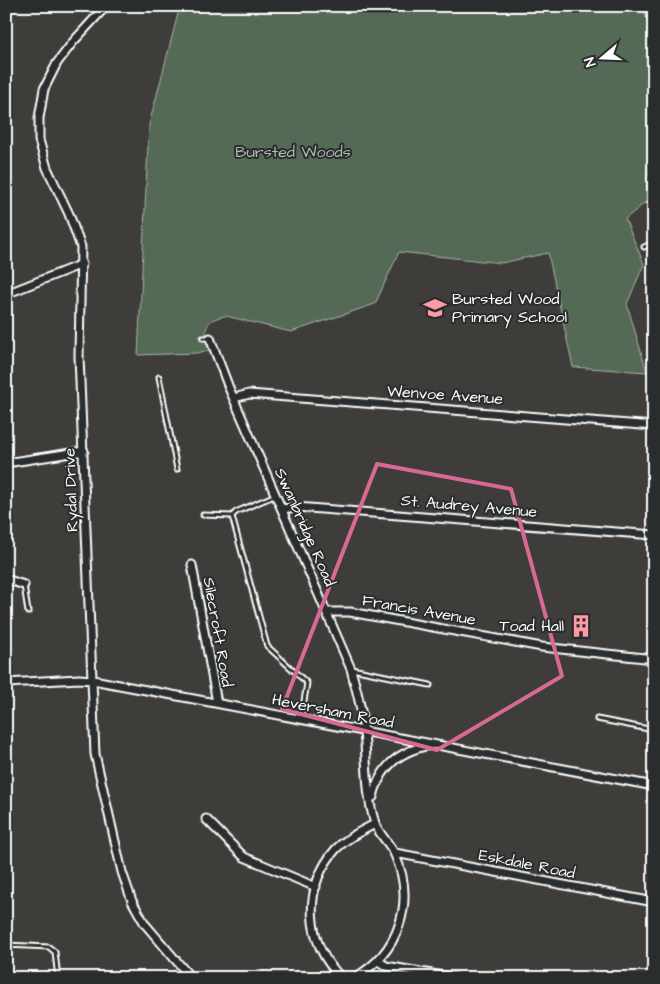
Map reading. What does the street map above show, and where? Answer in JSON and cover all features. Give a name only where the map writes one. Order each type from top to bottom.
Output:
[{"type":"street","name":"Rydal Drive","points":[[106,6],[73,42],[57,63],[44,89],[39,118],[39,140],[47,168],[69,214],[81,247],[79,356],[95,754],[122,872],[132,900],[145,924],[191,978]]},
{"type":"street","points":[[6,294],[82,264]]},
{"type":"street","name":"Swanbridge Road","points":[[206,338],[328,612],[351,669],[363,718],[363,732],[375,824]]},
{"type":"street","name":"Wenvoe Avenue","points":[[234,398],[250,394],[654,426]]},
{"type":"street","points":[[6,463],[84,450]]},
{"type":"street","name":"St. Audrey Avenue","points":[[282,509],[296,506],[654,535]]},
{"type":"street","name":"Silecroft Road","points":[[192,565],[217,703]]},
{"type":"street","points":[[6,579],[24,585]]},
{"type":"street","name":"Francis Avenue","points":[[328,612],[350,612],[542,647],[654,660]]},
{"type":"street","name":"Heversham Road","points":[[6,683],[92,680],[654,786]]},
{"type":"street","points":[[372,804],[379,778],[390,763],[413,749],[436,745]]},
{"type":"street","points":[[206,819],[244,857],[316,887]]},
{"type":"street","points":[[342,978],[331,968],[314,936],[312,921],[316,887],[327,862],[336,850],[347,839],[375,824],[395,853],[402,873],[405,903],[394,940],[378,962],[354,978]]},
{"type":"street","name":"Eskdale Road","points":[[395,853],[654,902]]},
{"type":"street","points":[[378,962],[386,966],[455,978]]},
{"type":"lane","points":[[6,11],[8,6]]},
{"type":"lane","points":[[651,6],[654,15]]},
{"type":"lane","points":[[654,166],[652,174],[654,180]]},
{"type":"lane","points":[[644,247],[654,243]]},
{"type":"lane","points":[[159,377],[177,469]]},
{"type":"lane","points":[[203,516],[232,516],[276,495]]},
{"type":"lane","points":[[232,516],[267,646],[307,683],[301,719]]},
{"type":"lane","points":[[24,585],[28,612]]},
{"type":"lane","points":[[351,669],[430,685]]},
{"type":"lane","points":[[597,719],[654,730]]},
{"type":"lane","points":[[6,945],[49,946],[56,952],[58,978]]},
{"type":"highlighted area","points":[[377,464],[511,489],[562,676],[437,750],[282,709]]},
{"type":"green space","name":"Bursted Woods","points":[[180,6],[642,6],[654,37],[654,147],[647,174],[646,202],[625,219],[644,264],[627,304],[647,372],[573,367],[548,253],[501,263],[399,252],[375,304],[291,332],[226,316],[213,320],[207,327],[206,332],[210,350],[197,353],[138,355],[149,125]]},
{"type":"place","name":"Bursted Wood Primary School","points":[[435,308]]},
{"type":"place","name":"Toad Hall","points":[[581,626]]}]
